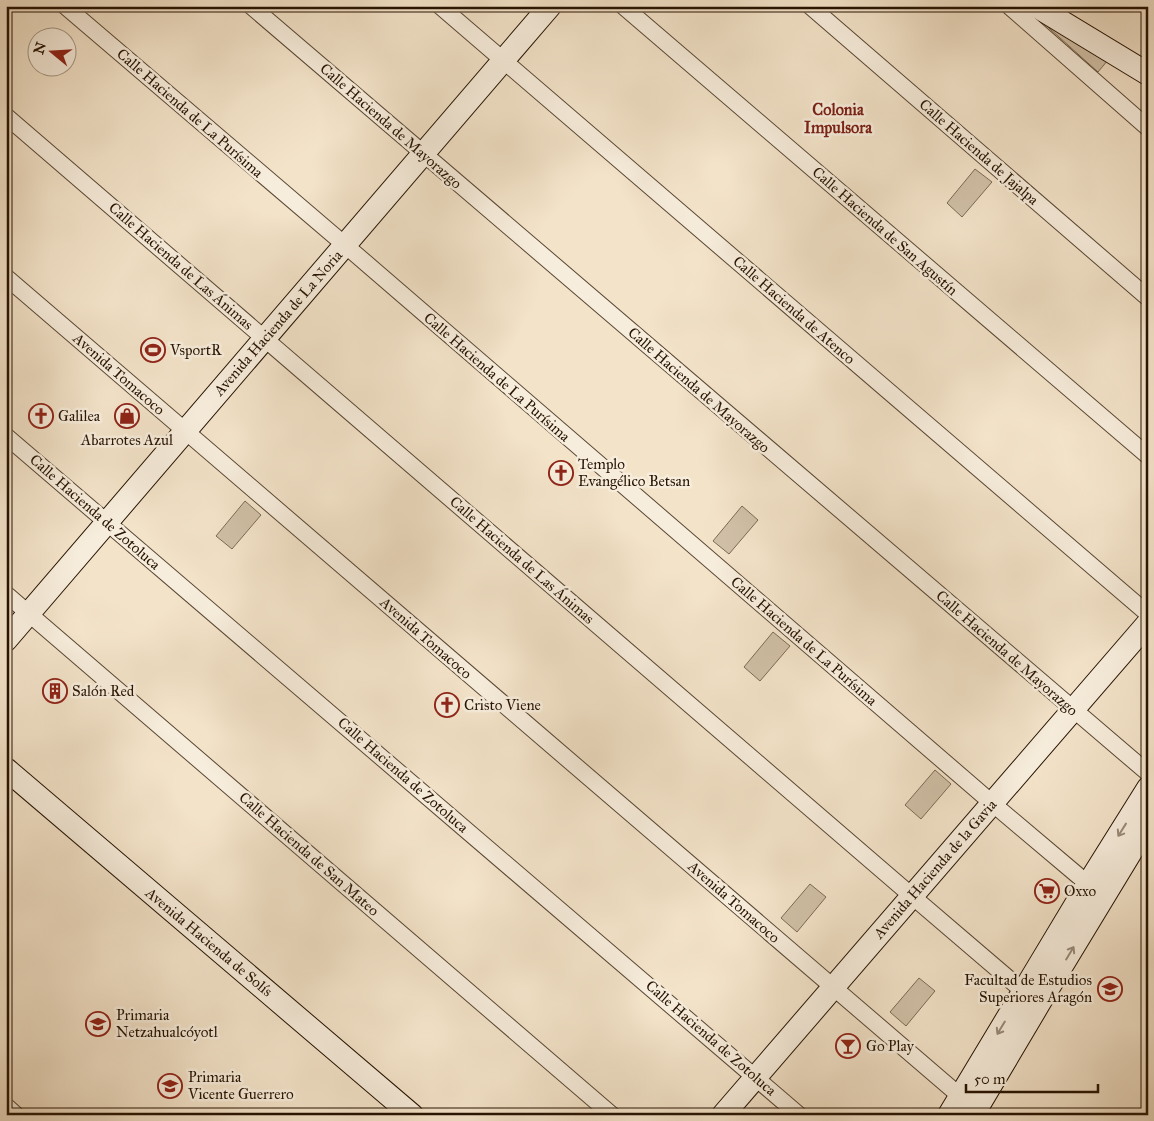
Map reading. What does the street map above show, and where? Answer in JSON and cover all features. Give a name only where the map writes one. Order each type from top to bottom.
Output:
[{"type":"street","name":"Calle Hacienda de La Purísima","points":[[65,6],[345,245],[992,804],[1088,884]]},
{"type":"street","name":"Calle Hacienda de Mayorazgo","points":[[251,6],[1148,773]]},
{"type":"street","name":"Calle Hacienda de Atenco","points":[[440,6],[1148,614]]},
{"type":"street","name":"Avenida Hacienda de La Noria","points":[[6,640],[550,6]]},
{"type":"street","name":"Calle Hacienda de San Agustín","points":[[623,6],[1148,456]]},
{"type":"street","name":"Calle Hacienda de Jajalpa","points":[[810,6],[1148,298]]},
{"type":"street","points":[[1009,6],[1148,128]]},
{"type":"street","points":[[1036,6],[1148,74]]},
{"type":"street","name":"Calle Hacienda de Las Ánimas","points":[[6,116],[912,896],[1032,996]]},
{"type":"street","name":"Avenida Tomacoco","points":[[6,278],[960,1096]]},
{"type":"street","name":"Calle Hacienda de Zotoluca","points":[[6,436],[800,1115]]},
{"type":"street","name":"Calle Hacienda de San Mateo","points":[[6,594],[612,1115]]},
{"type":"street","name":"Avenida Hacienda de la Gavia","points":[[723,1115],[1148,623]]},
{"type":"street","name":"Avenida Hacienda de Solís","points":[[6,769],[412,1115]]},
{"type":"street","points":[[973,1115],[1088,884],[1148,788]]},
{"type":"street","points":[[949,1115],[960,1096],[1032,996],[1148,824]]},
{"type":"street","points":[[6,1106],[16,1115]]},
{"type":"shaded area","points":[[1040,20],[1108,60],[1098,72]]},
{"type":"shaded area","points":[[975,169],[992,182],[962,217],[947,203]]},
{"type":"shaded area","points":[[245,501],[261,515],[232,549],[216,536]]},
{"type":"shaded area","points":[[742,506],[758,520],[729,554],[713,541]]},
{"type":"shaded area","points":[[773,632],[790,646],[760,681],[744,667]]},
{"type":"shaded area","points":[[935,770],[951,784],[921,819],[905,805]]},
{"type":"shaded area","points":[[810,884],[826,897],[797,932],[781,918]]},
{"type":"shaded area","points":[[919,978],[935,991],[906,1026],[890,1012]]},
{"type":"place","name":"VsportR","points":[[153,350]]},
{"type":"place","name":"Galilea","points":[[41,416]]},
{"type":"place","name":"Abarrotes Azul","points":[[127,416]]},
{"type":"place","name":"Templo Evangélico Betsan","points":[[561,473]]},
{"type":"place","name":"Salón Red","points":[[55,691]]},
{"type":"place","name":"Cristo Viene","points":[[447,705]]},
{"type":"place","name":"Oxxo","points":[[1047,891]]},
{"type":"place","name":"Facultad de Estudios Superiores Aragón","points":[[1110,989]]},
{"type":"place","name":"Primaria Netzahualcóyotl","points":[[98,1024]]},
{"type":"place","name":"Go Play","points":[[848,1046]]},
{"type":"place","name":"Primaria Vicente Guerrero","points":[[170,1086]]},
{"type":"district","name":"Colonia Impulsora","points":[[838,118]]}]
